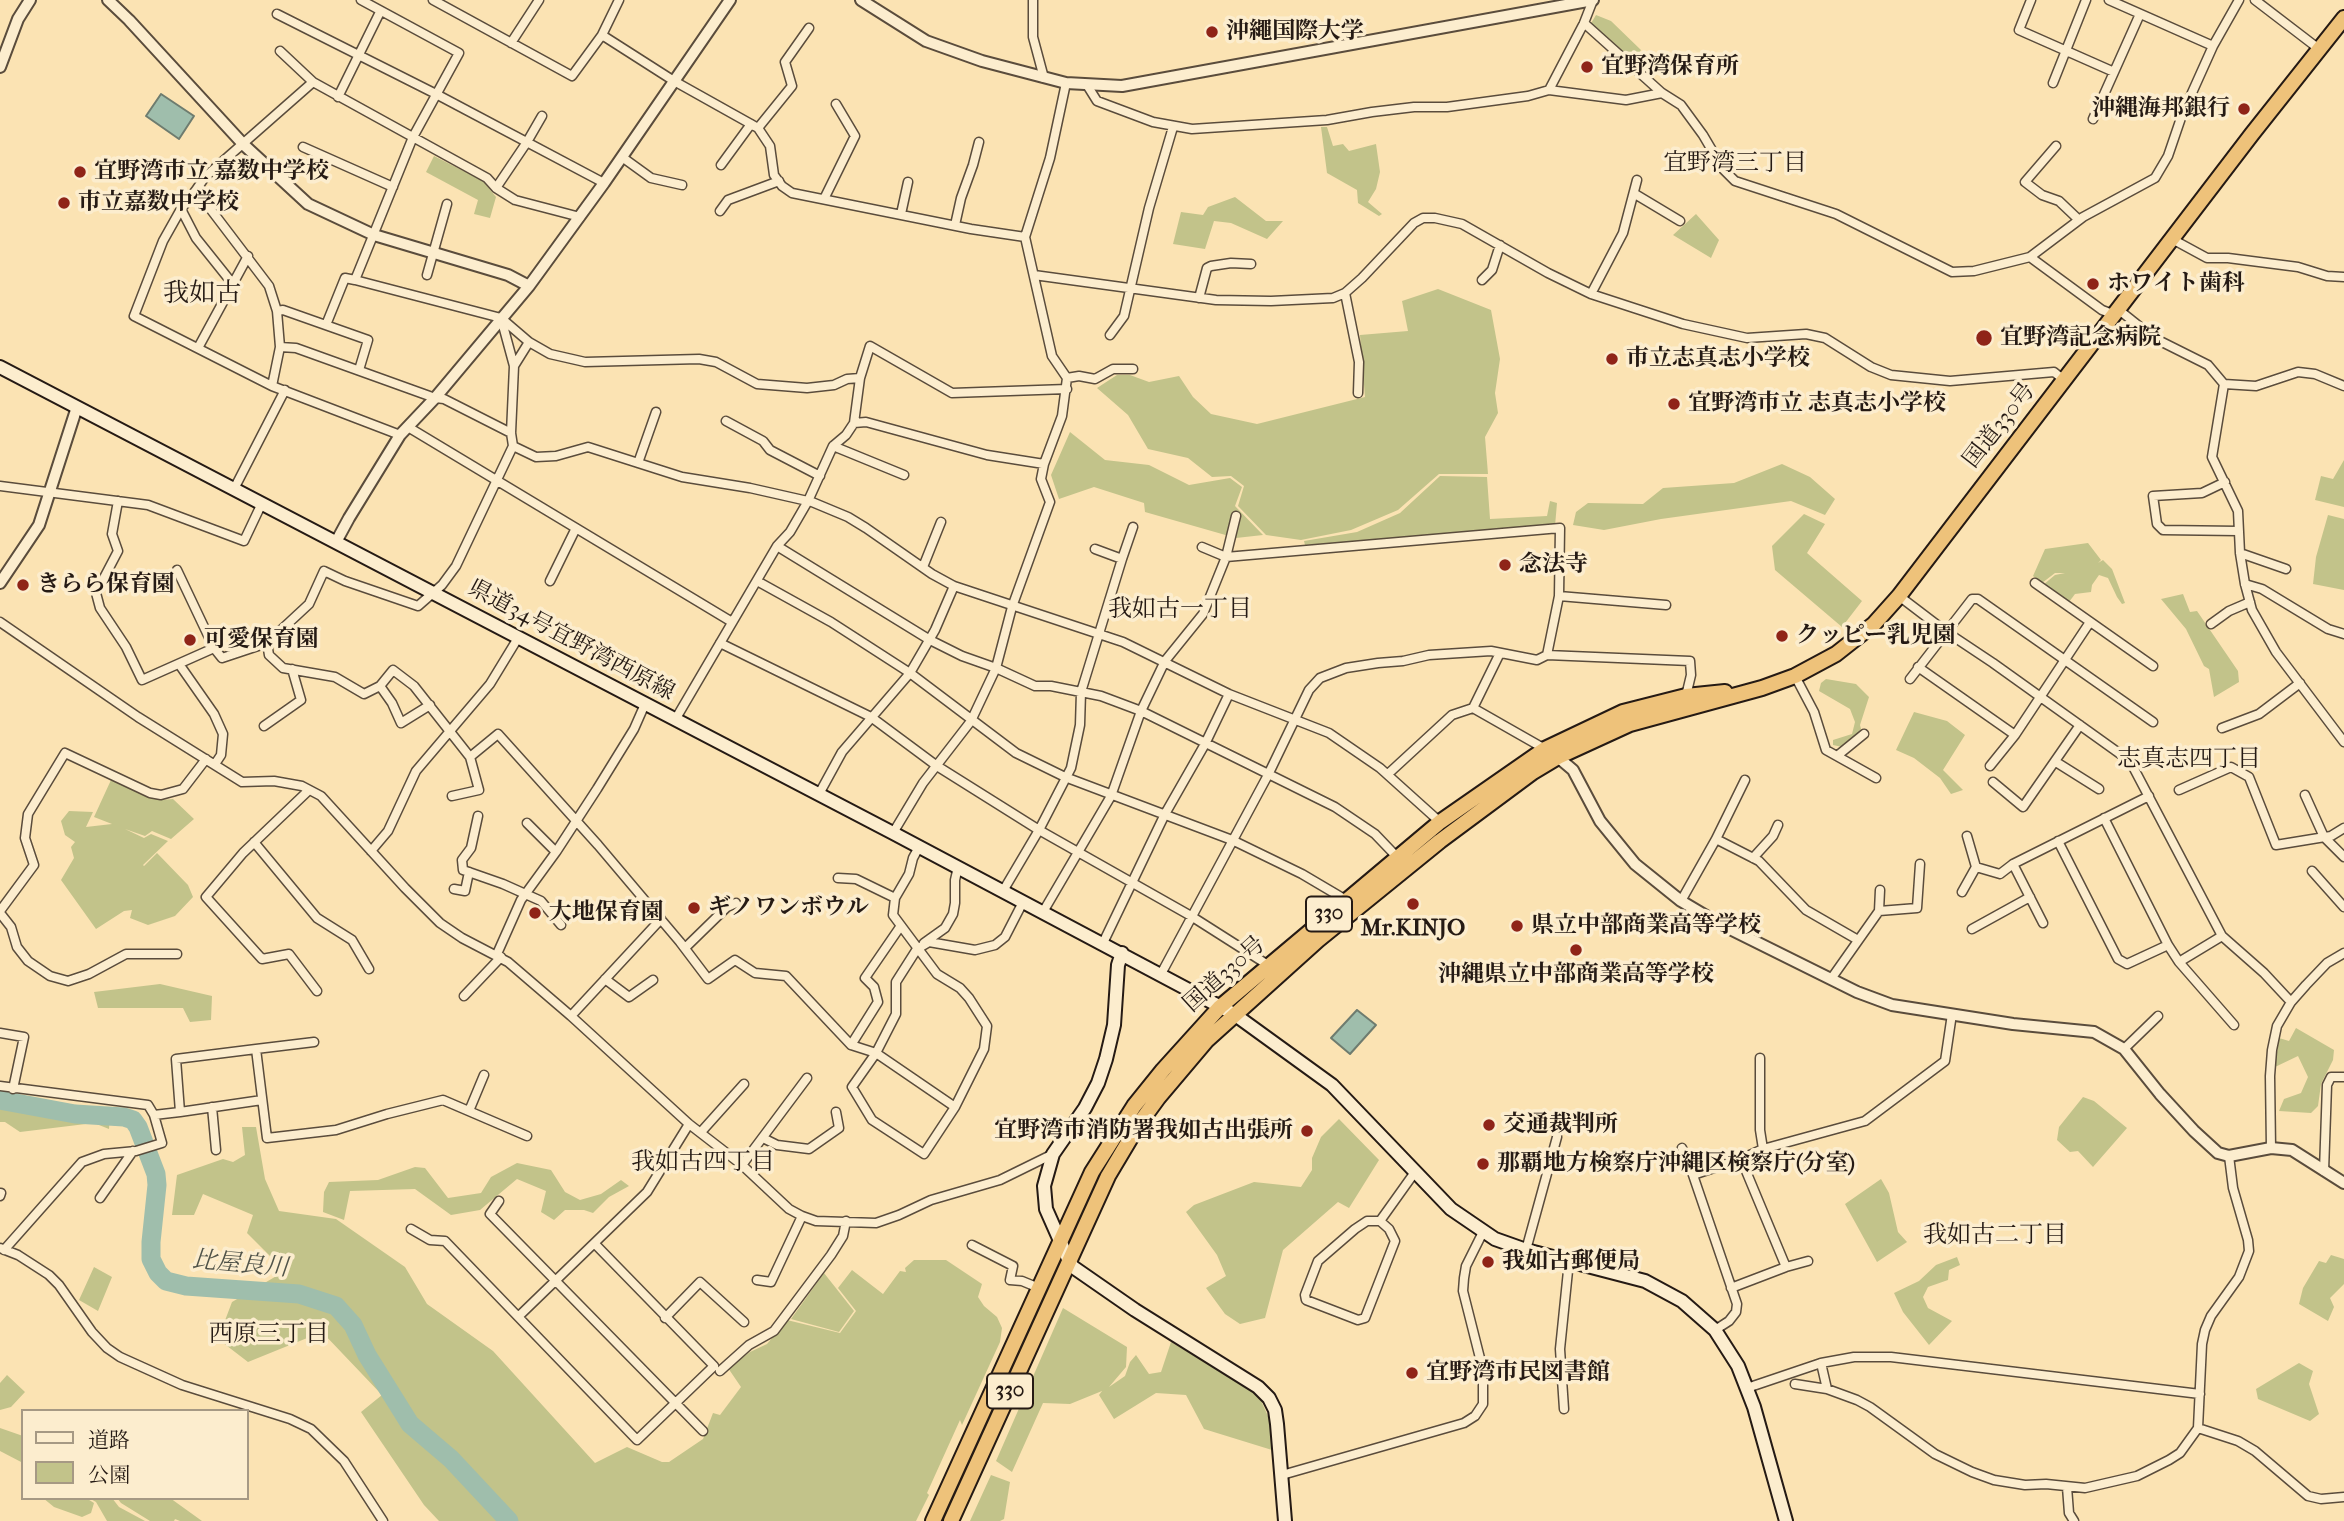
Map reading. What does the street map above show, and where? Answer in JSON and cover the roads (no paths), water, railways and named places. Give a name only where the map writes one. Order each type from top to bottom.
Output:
[{"type":"highway","name":"国道330号","points":[[933,1521],[1092,1172],[1134,1106],[1220,1007],[1440,822],[1552,752],[1687,703],[1762,688],[1795,676],[1836,654],[1874,624],[1899,596],[2344,18]]},
{"type":"highway","name":"国道330号","points":[[951,1521],[1108,1176],[1139,1124],[1207,1040],[1234,1014],[1318,940],[1552,752]]},
{"type":"main road","name":"県道34号宜野湾西原線","points":[[0,367],[819,794],[1234,1014],[1332,1085],[1451,1209],[1483,1232],[1526,1250],[1626,1276],[1663,1289],[1682,1301],[1715,1329],[1731,1353],[1747,1388],[1786,1521]]},
{"type":"main road","points":[[1122,953],[1118,965],[1114,1026],[1098,1083],[1085,1108],[1053,1154],[1044,1181],[1044,1200],[1059,1241],[1069,1261],[1079,1271],[1135,1310],[1258,1387],[1269,1398],[1275,1410],[1285,1521]]},
{"type":"street","points":[[0,67],[18,19],[30,0]]},
{"type":"street","points":[[108,0],[244,145],[307,204],[374,235],[508,275],[529,286]]},
{"type":"street","points":[[355,280],[413,137],[458,53],[361,0]]},
{"type":"street","points":[[433,0],[572,76],[602,35],[618,0]]},
{"type":"street","points":[[510,43],[539,0]]},
{"type":"street","points":[[336,542],[404,431],[529,286],[604,183],[730,0]]},
{"type":"street","points":[[861,0],[926,41],[982,61],[1066,83],[1122,86],[1593,0]]},
{"type":"street","points":[[1032,0],[1033,37],[1044,78]]},
{"type":"street","points":[[1549,90],[1593,0]]},
{"type":"street","points":[[2031,0],[2019,30],[2114,72]]},
{"type":"street","points":[[2053,83],[2086,0]]},
{"type":"street","points":[[2109,0],[2213,46]]},
{"type":"street","points":[[1584,23],[1662,93],[1681,105],[1723,169],[1735,181],[1836,214],[1952,272],[1974,271],[2030,257],[2079,220],[2155,178],[2168,156],[2182,114],[2213,46],[2239,0]]},
{"type":"street","points":[[2255,0],[2319,49]]},
{"type":"street","points":[[338,97],[380,12]]},
{"type":"street","points":[[277,14],[604,183]]},
{"type":"street","points":[[2092,119],[2140,14]]},
{"type":"street","points":[[721,165],[792,86],[785,62],[809,29]]},
{"type":"street","points":[[602,35],[674,81],[755,126],[770,146],[774,175],[792,193],[1025,237]]},
{"type":"street","points":[[280,51],[313,82],[487,178],[496,188],[515,200],[580,217]]},
{"type":"street","points":[[313,82],[205,177],[181,209],[163,241],[134,316],[272,386],[404,431],[576,528],[732,622]]},
{"type":"street","points":[[893,833],[937,766],[971,721],[996,668],[1012,607],[1050,502],[1041,480],[1044,464],[1062,416],[1067,378],[1052,356],[1025,237],[1050,158],[1066,83]]},
{"type":"street","points":[[1087,85],[1097,101],[1173,127],[1192,129],[1327,120],[1414,107],[1447,107],[1528,96],[1549,90],[1626,100],[1662,93]]},
{"type":"street","points":[[824,200],[855,136],[836,104]]},
{"type":"street","points":[[496,188],[542,116]]},
{"type":"street","points":[[1110,335],[1124,316],[1149,208],[1173,127]]},
{"type":"street","points":[[955,225],[979,142]]},
{"type":"street","points":[[2056,146],[2025,182],[2042,195],[2059,201],[2079,220]]},
{"type":"street","points":[[303,147],[393,187]]},
{"type":"street","points":[[622,157],[651,178],[682,185]]},
{"type":"street","points":[[1591,294],[1623,233],[1637,180]]},
{"type":"street","points":[[720,211],[728,200],[779,181]]},
{"type":"street","points":[[901,214],[908,182]]},
{"type":"street","points":[[196,190],[269,286],[277,311],[280,347],[272,386]]},
{"type":"street","points":[[1635,194],[1680,221]]},
{"type":"street","points":[[427,275],[447,204]]},
{"type":"street","points":[[181,209],[196,238],[232,283]]},
{"type":"street","points":[[1034,275],[1199,298],[1271,301],[1333,298],[1345,293],[1414,223],[1423,218],[1462,224],[1591,294],[1683,324],[1747,338],[1806,334],[1825,338],[1871,367],[1891,375],[1950,381],[2054,372],[2064,380]]},
{"type":"street","points":[[2172,239],[2207,258],[2298,267],[2327,276],[2344,276]]},
{"type":"street","points":[[1482,280],[1492,270],[1500,245]]},
{"type":"street","points":[[198,348],[248,256]]},
{"type":"street","points":[[2030,257],[2102,310],[2117,312],[2154,338],[2208,365],[2224,384],[2256,386],[2298,372],[2315,374],[2344,386]]},
{"type":"street","points":[[1199,298],[1208,268],[1211,266],[1251,264]]},
{"type":"street","points":[[326,326],[345,278],[501,318],[529,342],[550,354],[585,362],[674,358],[716,362],[757,384],[807,388],[834,386],[847,379],[860,379]]},
{"type":"street","points":[[1345,293],[1359,362],[1358,393]]},
{"type":"street","points":[[277,311],[283,310],[368,340],[359,370]]},
{"type":"street","points":[[177,570],[214,648],[222,658],[267,643],[309,604],[324,571],[415,606],[424,601],[456,566],[513,446],[511,433],[514,366],[501,318]]},
{"type":"street","points":[[514,366],[529,342]]},
{"type":"street","points":[[675,720],[777,546],[790,532],[808,501],[833,446],[846,435],[854,423],[860,379],[870,346],[952,393],[1067,389]]},
{"type":"street","points":[[280,347],[296,348],[444,399],[511,433]]},
{"type":"street","points":[[1067,378],[1079,376],[1095,379],[1113,369],[1133,369]]},
{"type":"street","points":[[2224,384],[2212,457],[2238,511],[2240,552],[2252,610],[2276,652],[2344,742]]},
{"type":"street","points":[[234,489],[285,390]]},
{"type":"street","points":[[0,583],[33,537],[76,407]]},
{"type":"street","points":[[638,463],[656,412]]},
{"type":"street","points":[[726,421],[763,441],[770,450],[820,476]]},
{"type":"street","points":[[854,423],[866,422],[987,455],[1044,464]]},
{"type":"street","points":[[513,446],[536,457],[556,456],[588,447],[682,477],[808,501],[848,517],[954,586],[1124,642],[1229,694],[1329,733],[1388,774],[1440,822]]},
{"type":"street","points":[[833,446],[904,475]]},
{"type":"street","points":[[2225,482],[2202,493],[2153,496],[2157,524],[2164,530],[2238,531]]},
{"type":"street","points":[[0,486],[148,505],[244,541],[262,503]]},
{"type":"street","points":[[118,501],[112,534],[118,551],[96,593],[100,608],[126,647],[142,680],[214,648]]},
{"type":"street","points":[[1043,912],[1111,796],[1141,711],[1165,661],[1203,614],[1226,557],[1236,516]]},
{"type":"street","points":[[923,567],[941,522]]},
{"type":"street","points":[[1003,891],[1071,768],[1077,745],[1081,692],[1133,527]]},
{"type":"street","points":[[550,581],[576,528]]},
{"type":"street","points":[[1202,547],[1226,557],[1560,528],[1559,596],[1547,655]]},
{"type":"street","points":[[777,546],[930,640],[962,656],[1035,686],[1051,686],[1101,696],[1141,711],[1335,807],[1375,834],[1397,857]]},
{"type":"street","points":[[1095,549],[1122,559]]},
{"type":"street","points":[[2240,552],[2286,569]]},
{"type":"street","points":[[757,581],[831,622],[910,673],[1016,753],[1111,796],[1232,840],[1302,874],[1346,900]]},
{"type":"street","points":[[2035,583],[2153,666]]},
{"type":"street","points":[[2245,584],[2262,589],[2328,629],[2344,634]]},
{"type":"street","points":[[819,794],[838,760],[910,673],[930,640],[954,586]]},
{"type":"street","points":[[1559,596],[1666,605]]},
{"type":"street","points":[[1899,596],[2130,761],[2222,936],[2291,1002]]},
{"type":"street","points":[[1910,679],[1945,631],[1972,600],[1978,599],[2153,722]]},
{"type":"street","points":[[2211,624],[2229,611],[2250,602]]},
{"type":"street","points":[[0,622],[138,717],[242,782],[274,781],[302,786],[321,796],[440,923],[462,938],[499,955],[690,1124],[743,1165],[789,1209],[802,1216],[816,1221],[876,1223],[899,1216],[931,1200],[1000,1180],[1053,1154]]},
{"type":"street","points":[[1990,766],[2015,735],[2090,622]]},
{"type":"street","points":[[371,850],[388,831],[416,771],[490,684],[518,638]]},
{"type":"street","points":[[267,643],[269,654],[283,668],[335,677],[364,695],[380,686],[393,670],[414,686],[470,757],[479,790],[452,796]]},
{"type":"street","points":[[720,643],[871,717],[937,766],[1039,830],[1079,850],[1191,916],[1268,965]]},
{"type":"street","points":[[1161,974],[1268,775],[1309,690],[1320,678],[1346,668],[1429,655],[1490,651],[1537,660],[1547,655],[1690,661],[1687,703]]},
{"type":"street","points":[[1388,774],[1441,728],[1452,715],[1473,708],[1500,653]]},
{"type":"street","points":[[178,664],[214,713],[223,734],[221,755],[215,764]]},
{"type":"street","points":[[1918,667],[2015,735]]},
{"type":"street","points":[[264,726],[302,700],[292,669]]},
{"type":"street","points":[[1795,676],[1814,712],[1826,750],[1876,778]]},
{"type":"street","points":[[2222,728],[2259,714],[2300,683]]},
{"type":"street","points":[[380,686],[401,723],[430,705]]},
{"type":"street","points":[[1103,943],[1165,814],[1205,744],[1229,694]]},
{"type":"street","points":[[464,996],[499,955],[524,894],[556,852],[634,729],[645,704]]},
{"type":"street","points":[[1473,708],[1552,752],[1573,770],[1610,835],[1635,864],[1681,901],[1718,923],[1871,999],[1892,1005],[2013,1024],[2094,1032],[2124,1049],[2160,1094],[2218,1153],[2229,1156],[2272,1148],[2292,1150],[2344,1183]]},
{"type":"street","points":[[1993,782],[2023,807],[2080,725]]},
{"type":"street","points":[[470,757],[498,734],[661,919],[708,979],[735,960],[755,973],[786,976],[851,1045],[876,1053],[955,1107]]},
{"type":"street","points":[[1837,756],[1864,734]]},
{"type":"street","points":[[177,954],[126,954],[89,974],[68,981],[50,976],[28,961],[17,947],[11,927],[0,912],[34,865],[24,838],[28,814],[65,753],[150,793],[161,795],[183,789],[206,759]]},
{"type":"street","points":[[2056,762],[2099,789]]},
{"type":"street","points":[[2179,790],[2231,767],[2249,777],[2276,845],[2331,836],[2344,828]]},
{"type":"street","points":[[1681,901],[1745,780]]},
{"type":"street","points":[[309,790],[254,842],[206,897],[262,959],[289,954],[317,991]]},
{"type":"street","points":[[2305,795],[2324,837],[2344,857]]},
{"type":"street","points":[[1976,867],[2000,874],[2012,864],[2149,796]]},
{"type":"street","points":[[478,816],[471,849],[462,860],[463,870],[541,901],[561,925]]},
{"type":"street","points":[[2104,818],[2179,962],[2234,1025]]},
{"type":"street","points":[[527,823],[556,852]]},
{"type":"street","points":[[1753,858],[1779,825]]},
{"type":"street","points":[[1962,892],[1976,867],[1967,836]]},
{"type":"street","points":[[1716,839],[1759,861],[1806,909],[1858,940]]},
{"type":"street","points":[[2058,841],[2119,959],[2127,964],[2168,944]]},
{"type":"street","points":[[254,842],[317,918],[352,940],[369,968]]},
{"type":"street","points":[[919,847],[909,874],[895,898],[893,915],[919,947],[937,974],[960,988],[987,1027],[984,1049],[955,1107],[924,1154],[872,1121],[852,1087],[876,1053],[895,1014],[895,982],[919,947],[945,928],[953,914],[958,867]]},
{"type":"street","points":[[1879,911],[1917,908],[1920,864]]},
{"type":"street","points":[[2012,864],[2043,923]]},
{"type":"street","points":[[2312,871],[2344,907]]},
{"type":"street","points":[[454,889],[465,891],[469,872]]},
{"type":"street","points":[[838,878],[856,879],[895,898]]},
{"type":"street","points":[[1830,979],[1879,911],[1880,890]]},
{"type":"street","points":[[1972,929],[2030,897]]},
{"type":"street","points":[[919,947],[939,942],[975,950],[995,945],[1005,937],[1023,902]]},
{"type":"street","points":[[685,948],[727,908],[736,903]]},
{"type":"street","points":[[571,1016],[661,919]]},
{"type":"street","points":[[851,1045],[878,1002],[874,987],[865,978],[900,926]]},
{"type":"street","points":[[2179,962],[2222,936]]},
{"type":"street","points":[[2272,1148],[2272,1050],[2277,1027],[2291,1002],[2327,963],[2344,953]]},
{"type":"street","points":[[606,979],[629,997],[653,980]]},
{"type":"street","points":[[1693,1175],[1763,1149],[1865,1121],[1945,1061],[1952,1014]]},
{"type":"street","points":[[2124,1049],[2158,1016]]},
{"type":"street","points":[[0,1033],[24,1037],[13,1088]]},
{"type":"street","points":[[180,1112],[176,1059],[314,1042]]},
{"type":"street","points":[[256,1049],[267,1138],[336,1130],[443,1100],[527,1136]]},
{"type":"street","points":[[1760,1058],[1760,1130],[1763,1149]]},
{"type":"street","points":[[469,1111],[484,1075]]},
{"type":"street","points":[[2324,1171],[2327,1085],[2331,1077],[2344,1077]]},
{"type":"street","points":[[743,1165],[807,1078]]},
{"type":"street","points":[[701,1132],[744,1084]]},
{"type":"street","points":[[0,1086],[148,1105],[154,1115],[162,1143],[135,1151],[104,1154],[82,1162],[2,1249],[18,1255],[60,1285],[92,1332],[120,1357],[182,1385],[278,1414],[311,1429],[344,1461],[383,1521]]},
{"type":"street","points":[[154,1115],[262,1100]]},
{"type":"street","points":[[212,1107],[216,1150]]},
{"type":"street","points":[[763,1138],[777,1145],[808,1149],[839,1128],[836,1112]]},
{"type":"street","points":[[519,1316],[647,1192],[690,1124]]},
{"type":"street","points":[[1526,1250],[1557,1137]]},
{"type":"street","points":[[1682,1148],[1737,1304],[1729,1321],[1715,1329]]},
{"type":"street","points":[[100,1198],[135,1151]]},
{"type":"street","points":[[1795,1384],[1827,1389],[1870,1407],[1935,1454],[1994,1480],[2025,1485],[2085,1488],[2137,1476],[2180,1453],[2198,1428],[2205,1330],[2211,1316],[2239,1277],[2249,1251],[2233,1188],[2229,1156]]},
{"type":"street","points":[[1741,1159],[1786,1267]]},
{"type":"street","points":[[1380,1221],[1415,1172]]},
{"type":"street","points":[[499,1201],[490,1214],[703,1431]]},
{"type":"street","points":[[757,1280],[771,1282],[802,1216]]},
{"type":"street","points":[[720,1371],[749,1345],[774,1331],[844,1236],[846,1221]]},
{"type":"street","points":[[1367,1221],[1380,1221],[1389,1228],[1395,1241],[1365,1318],[1358,1320],[1306,1300],[1305,1295],[1318,1261],[1367,1221]]},
{"type":"street","points":[[411,1229],[430,1240],[444,1241],[637,1440],[714,1366],[595,1244]]},
{"type":"street","points":[[1282,1475],[1464,1423],[1475,1416],[1483,1404],[1483,1370],[1463,1291],[1466,1266],[1483,1232]]},
{"type":"street","points":[[972,1245],[1013,1266],[1010,1280],[1022,1281],[1039,1288]]},
{"type":"street","points":[[1564,1409],[1560,1349],[1569,1261]]},
{"type":"street","points":[[1731,1288],[1808,1261]]},
{"type":"street","points":[[665,1318],[700,1282],[744,1322]]},
{"type":"street","points":[[1747,1388],[1821,1363],[1854,1357],[1891,1357],[2200,1394]]},
{"type":"street","points":[[1821,1363],[1827,1389]]},
{"type":"street","points":[[2198,1428],[2238,1441],[2255,1451],[2295,1488],[2308,1496],[2320,1499],[2344,1497]]},
{"type":"street","points":[[2067,1487],[2069,1513],[2074,1521]]},
{"type":"waterway","name":"比屋良川","points":[[0,1100],[75,1114],[133,1120],[156,1174],[151,1259],[158,1273],[166,1281],[186,1286],[299,1294],[336,1306],[353,1325],[367,1355],[410,1424],[451,1459],[509,1521]]},
{"type":"place","name":"沖繩国際大学","points":[[1212,32]]},
{"type":"place","name":"宜野湾保育所","points":[[1587,67]]},
{"type":"place","name":"沖縄海邦銀行","points":[[2244,109]]},
{"type":"place","name":"宜野湾市立 嘉数中学校","points":[[80,172]]},
{"type":"place","name":"市立嘉数中学校","points":[[64,203]]},
{"type":"place","name":"ホワイト歯科","points":[[2093,284]]},
{"type":"place","name":"宜野湾記念病院","points":[[1984,338]]},
{"type":"place","name":"市立志真志小学校","points":[[1612,359]]},
{"type":"place","name":"宜野湾市立 志真志小学校","points":[[1674,404]]},
{"type":"place","name":"念法寺","points":[[1505,565]]},
{"type":"place","name":"きらら保育園","points":[[23,585]]},
{"type":"place","name":"クッピー乳児園","points":[[1782,636]]},
{"type":"place","name":"可愛保育園","points":[[190,640]]},
{"type":"place","name":"Mr.KINJO","points":[[1413,904]]},
{"type":"place","name":"ギノワンボウル","points":[[694,908]]},
{"type":"place","name":"大地保育園","points":[[535,913]]},
{"type":"place","name":"県立中部商業高等学校","points":[[1517,926]]},
{"type":"place","name":"沖縄県立中部商業高等学校","points":[[1576,950]]},
{"type":"place","name":"交通裁判所","points":[[1489,1125]]},
{"type":"place","name":"宜野湾市消防署我如古出張所","points":[[1307,1131]]},
{"type":"place","name":"那覇地方検察庁沖縄区検察庁(分室)","points":[[1483,1164]]},
{"type":"place","name":"我如古郵便局","points":[[1488,1262]]},
{"type":"place","name":"宜野湾市民図書館","points":[[1412,1373]]},
{"type":"district","name":"宜野湾三丁目","points":[[1735,164]]},
{"type":"district","name":"我如古","points":[[202,295]]},
{"type":"district","name":"我如古一丁目","points":[[1180,610]]},
{"type":"district","name":"志真志四丁目","points":[[2189,760]]},
{"type":"district","name":"我如古四丁目","points":[[703,1163]]},
{"type":"district","name":"我如古二丁目","points":[[1995,1236]]},
{"type":"district","name":"西原三丁目","points":[[269,1335]]}]
